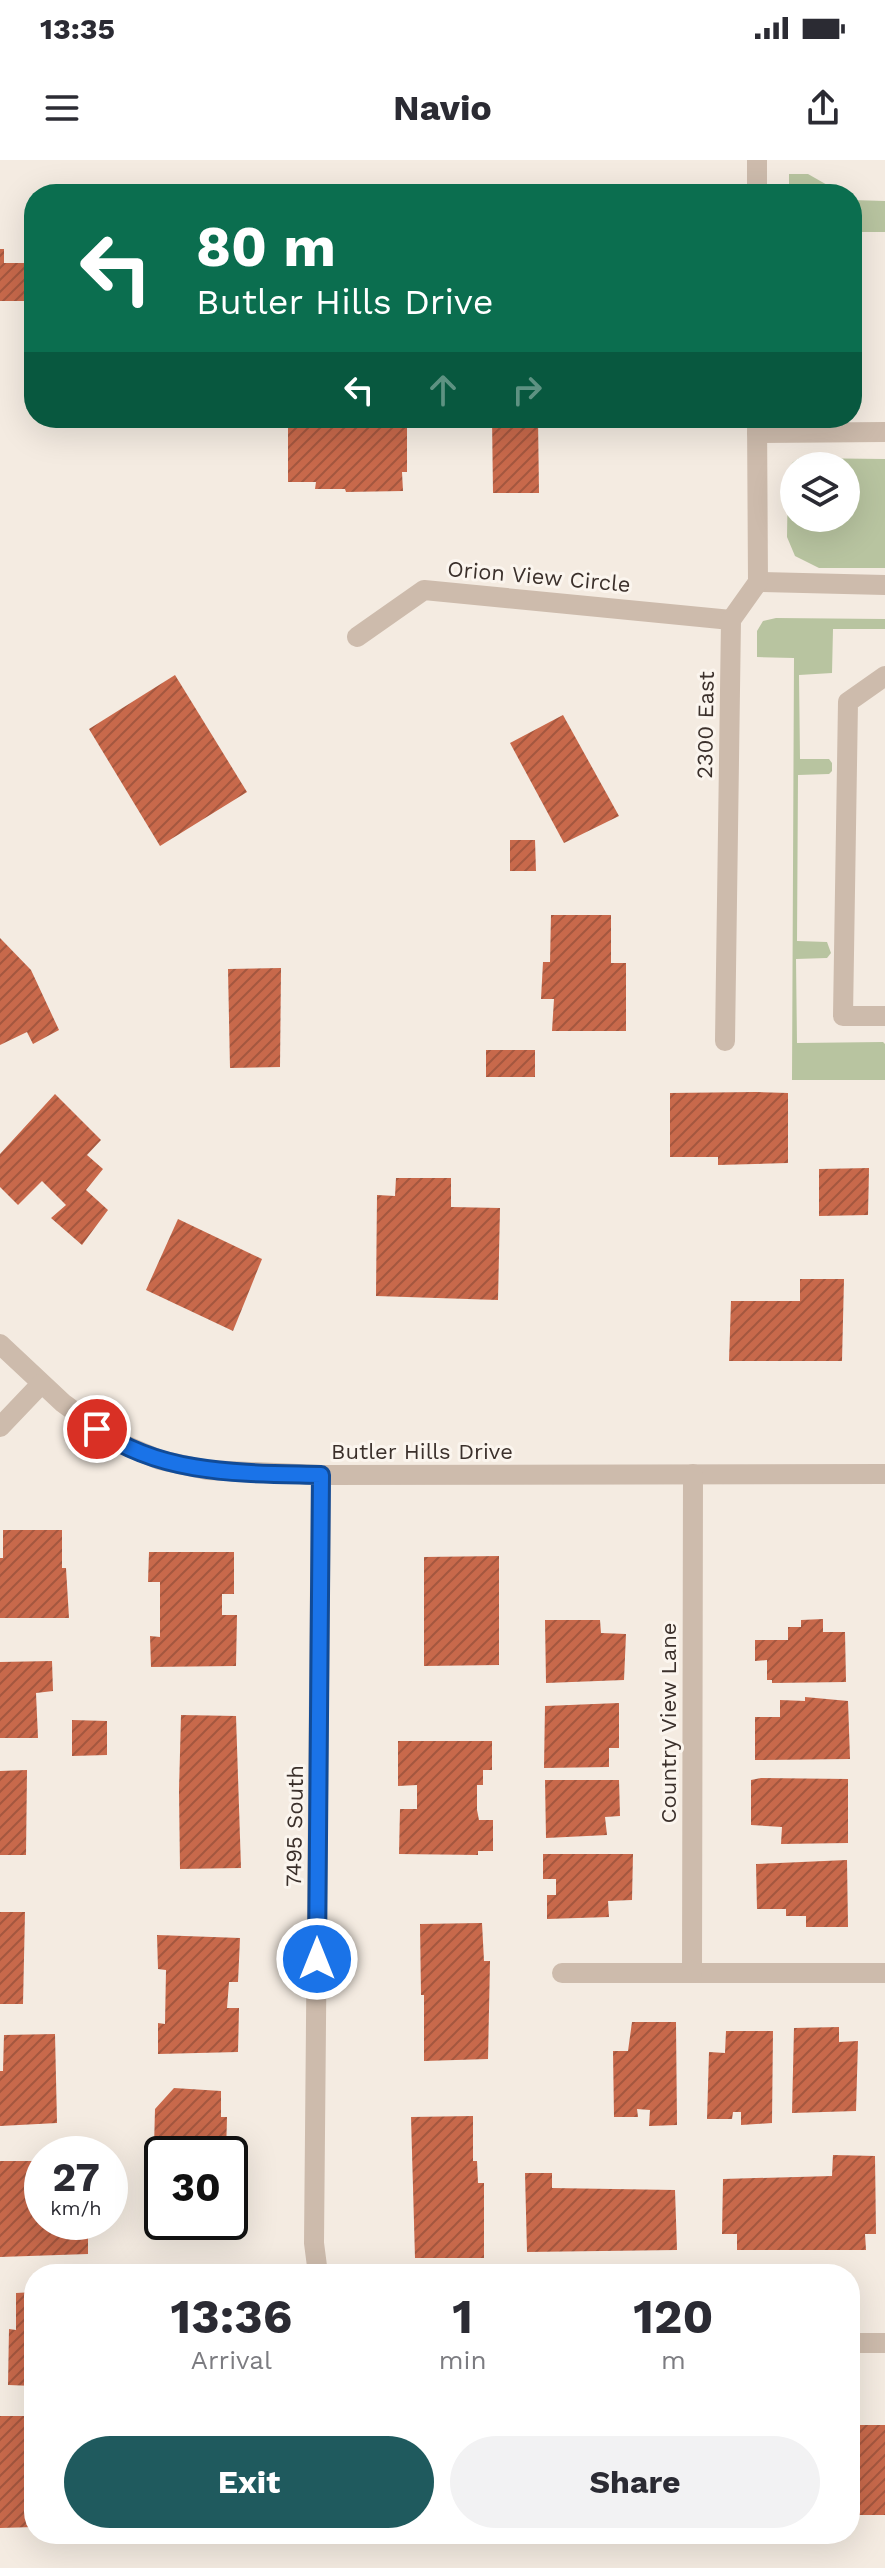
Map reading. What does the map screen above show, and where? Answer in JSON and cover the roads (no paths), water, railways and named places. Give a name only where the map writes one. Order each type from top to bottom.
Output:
[{"type":"street","points":[[757,160],[757,184]]},
{"type":"street","points":[[731,620],[758,582],[757,428]]},
{"type":"street","points":[[812,428],[885,432]]},
{"type":"street","points":[[758,582],[885,585]]},
{"type":"street","name":"Orion View Circle","points":[[357,637],[424,590],[731,620]]},
{"type":"street","name":"2300 East","points":[[725,1041],[731,620]]},
{"type":"street","points":[[885,676],[848,702],[843,1016],[885,1016]]},
{"type":"street","name":"Butler Hills Drive","points":[[0,1344],[41,1384],[115,1441],[160,1460],[207,1470],[321,1475],[885,1474]]},
{"type":"street","points":[[0,1427],[41,1384]]},
{"type":"street","name":"Country View Lane","points":[[692,1973],[693,1474]]},
{"type":"street","name":"7495 South","points":[[317,2264],[314,2243],[321,1475]]},
{"type":"street","points":[[562,1973],[885,1973]]},
{"type":"street","points":[[860,2343],[885,2343]]}]
